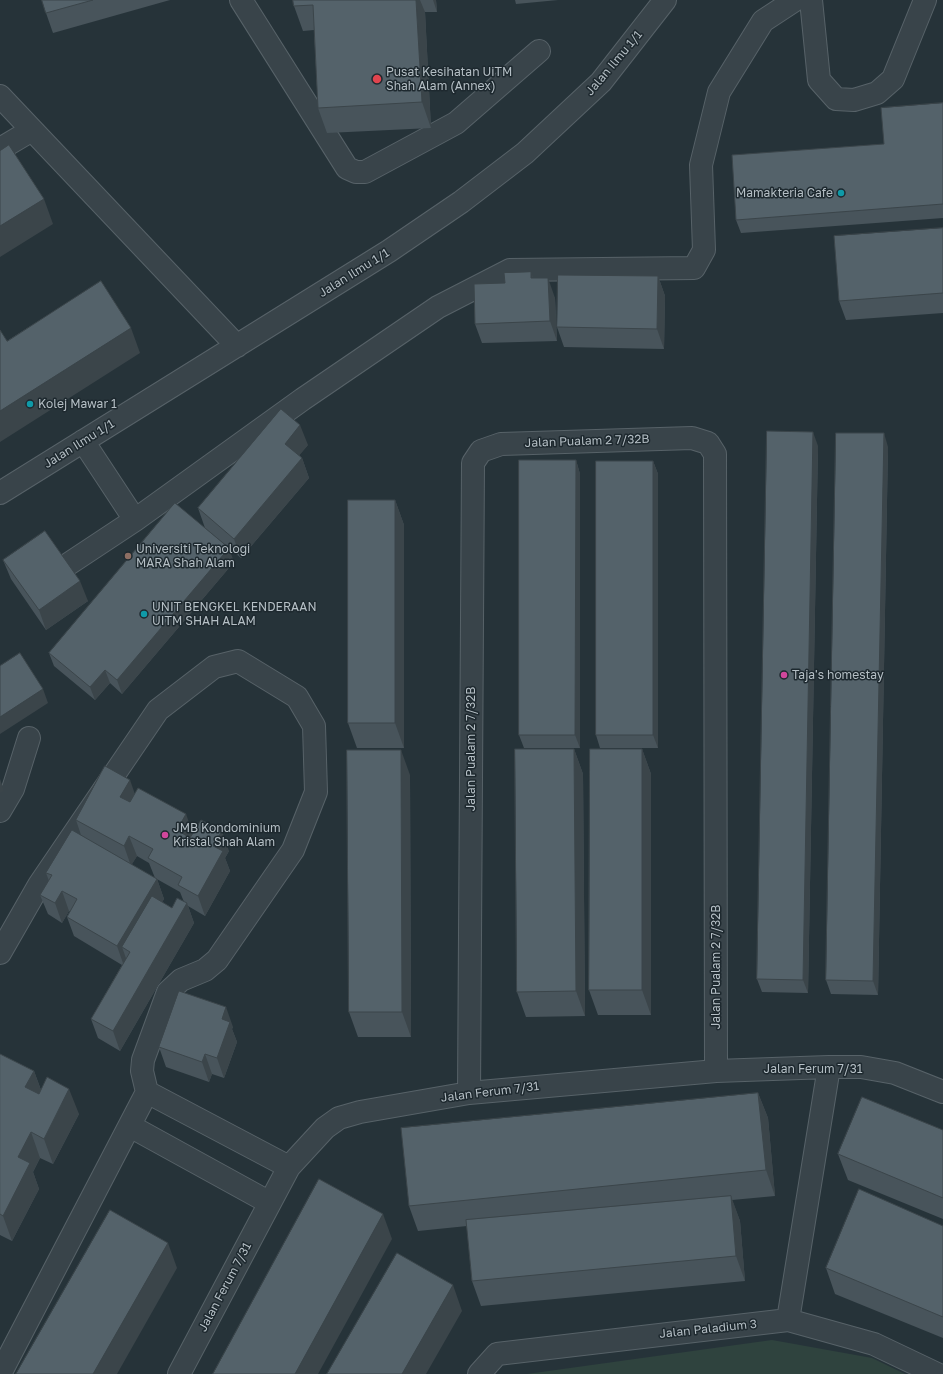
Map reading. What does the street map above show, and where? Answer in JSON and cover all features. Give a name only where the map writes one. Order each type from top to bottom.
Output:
[{"type":"street","points":[[241,0],[346,168],[356,172],[365,172],[456,123],[539,51]]},
{"type":"street","name":"Jalan Ilmu 1/1","points":[[0,493],[389,251],[461,202],[525,153],[601,82],[665,0]]},
{"type":"street","points":[[67,565],[134,520],[303,399],[438,307],[510,270],[694,268],[704,250],[702,165],[719,92],[762,21],[795,0]]},
{"type":"street","points":[[811,0],[819,80],[836,99],[854,100],[877,92],[893,79],[925,0]]},
{"type":"street","points":[[0,96],[237,346]]},
{"type":"street","points":[[0,149],[32,130]]},
{"type":"street","name":"Jalan Pualam 2 7/32B","points":[[469,1093],[472,463],[481,451],[502,444],[692,438],[708,443],[715,454],[716,1071]]},
{"type":"street","points":[[83,441],[134,520]]},
{"type":"street","points":[[0,953],[39,885],[158,710],[214,667],[238,661],[297,697],[314,726],[316,792],[293,850],[217,960],[205,970],[181,980],[168,992],[143,1060],[142,1071],[147,1092],[0,1374]]},
{"type":"street","points":[[0,811],[13,789],[29,738]]},
{"type":"street","points":[[788,1320],[830,1067]]},
{"type":"street","name":"Jalan Ferum 7/31","points":[[179,1374],[289,1167],[325,1128],[339,1118],[360,1112],[469,1093],[716,1071],[861,1067],[895,1073],[943,1092]]},
{"type":"street","points":[[147,1092],[289,1167]]},
{"type":"street","points":[[130,1126],[270,1203]]},
{"type":"street","name":"Jalan Paladium 3","points":[[479,1374],[497,1354],[788,1320],[874,1344],[937,1374]]},
{"type":"green space","points":[[772,1340],[872,1358],[905,1374],[527,1374]]},
{"type":"building","points":[[42,0],[93,0],[46,13]]},
{"type":"building","name":"Pusat Kesihatan UiTM Shah Alam (Annex)","points":[[293,0],[416,0],[422,102],[318,108],[313,5],[294,6]]},
{"type":"building","name":"Mamakteria Cafe","points":[[943,103],[943,204],[736,220],[732,155],[884,144],[881,108]]},
{"type":"building","points":[[9,145],[44,199],[0,226],[0,151]]},
{"type":"building","points":[[943,228],[943,293],[839,301],[834,236]]},
{"type":"building","points":[[531,272],[531,278],[548,278],[550,321],[475,324],[474,284],[505,283],[504,273]]},
{"type":"building","points":[[558,275],[658,276],[657,329],[557,327]]},
{"type":"building","points":[[101,281],[131,328],[0,411],[0,330],[7,341]]},
{"type":"building","points":[[281,409],[300,425],[285,444],[302,458],[234,539],[198,508]]},
{"type":"building","points":[[767,431],[813,432],[803,980],[757,979]]},
{"type":"building","points":[[836,433],[884,433],[873,981],[826,980]]},
{"type":"building","points":[[519,460],[576,460],[575,735],[519,735]]},
{"type":"building","points":[[596,461],[653,461],[653,735],[596,735]]},
{"type":"building","points":[[348,500],[395,500],[395,723],[348,723]]},
{"type":"building","name":"UNIT BENGKEL KENDERAAN UITM SHAH ALAM","points":[[175,503],[229,548],[117,680],[105,670],[90,687],[49,653]]},
{"type":"building","points":[[45,531],[80,581],[39,610],[3,560]]},
{"type":"building","points":[[20,653],[43,689],[0,717],[0,666]]},
{"type":"building","points":[[515,749],[574,749],[576,991],[517,992]]},
{"type":"building","points":[[590,749],[642,749],[642,990],[589,990]]},
{"type":"building","points":[[347,750],[401,750],[402,1012],[349,1012]]},
{"type":"building","points":[[105,766],[130,780],[120,797],[130,802],[138,788],[186,814],[177,830],[190,838],[201,820],[222,831],[213,846],[223,851],[198,896],[178,885],[182,877],[148,858],[153,849],[129,836],[124,846],[76,820]]},
{"type":"building","points":[[72,830],[157,879],[117,946],[67,917],[77,899],[62,891],[55,903],[40,895],[52,875],[46,873]]},
{"type":"building","points":[[152,896],[172,908],[177,898],[187,903],[113,1031],[91,1019],[130,952],[122,947]]},
{"type":"building","points":[[179,991],[226,1007],[222,1019],[230,1022],[217,1058],[205,1054],[202,1062],[159,1047]]},
{"type":"building","points":[[0,1054],[34,1071],[25,1087],[39,1094],[47,1077],[69,1089],[44,1139],[31,1132],[18,1157],[30,1163],[3,1216],[0,1214]]},
{"type":"building","points":[[758,1093],[766,1170],[409,1206],[401,1128]]},
{"type":"building","points":[[862,1097],[943,1130],[943,1198],[838,1154]]},
{"type":"building","points":[[319,1179],[383,1214],[295,1374],[213,1374]]},
{"type":"building","points":[[859,1189],[943,1226],[943,1317],[826,1268]]},
{"type":"building","points":[[731,1196],[736,1256],[472,1281],[466,1220]]},
{"type":"building","points":[[110,1210],[168,1243],[93,1374],[16,1374]]},
{"type":"building","points":[[397,1253],[453,1285],[402,1374],[327,1374]]},
{"type":"place","name":"Pusat Kesihatan UiTM Shah Alam (Annex)","points":[[377,79]]},
{"type":"place","name":"Mamakteria Cafe","points":[[841,193]]},
{"type":"place","name":"Kolej Mawar 1","points":[[30,404]]},
{"type":"place","name":"Universiti Teknologi MARA Shah Alam","points":[[128,556]]},
{"type":"place","name":"UNIT BENGKEL KENDERAAN UITM SHAH ALAM","points":[[144,614]]},
{"type":"place","name":"Taja's homestay","points":[[784,675]]},
{"type":"place","name":"JMB Kondominium Kristal Shah Alam","points":[[165,835]]}]
